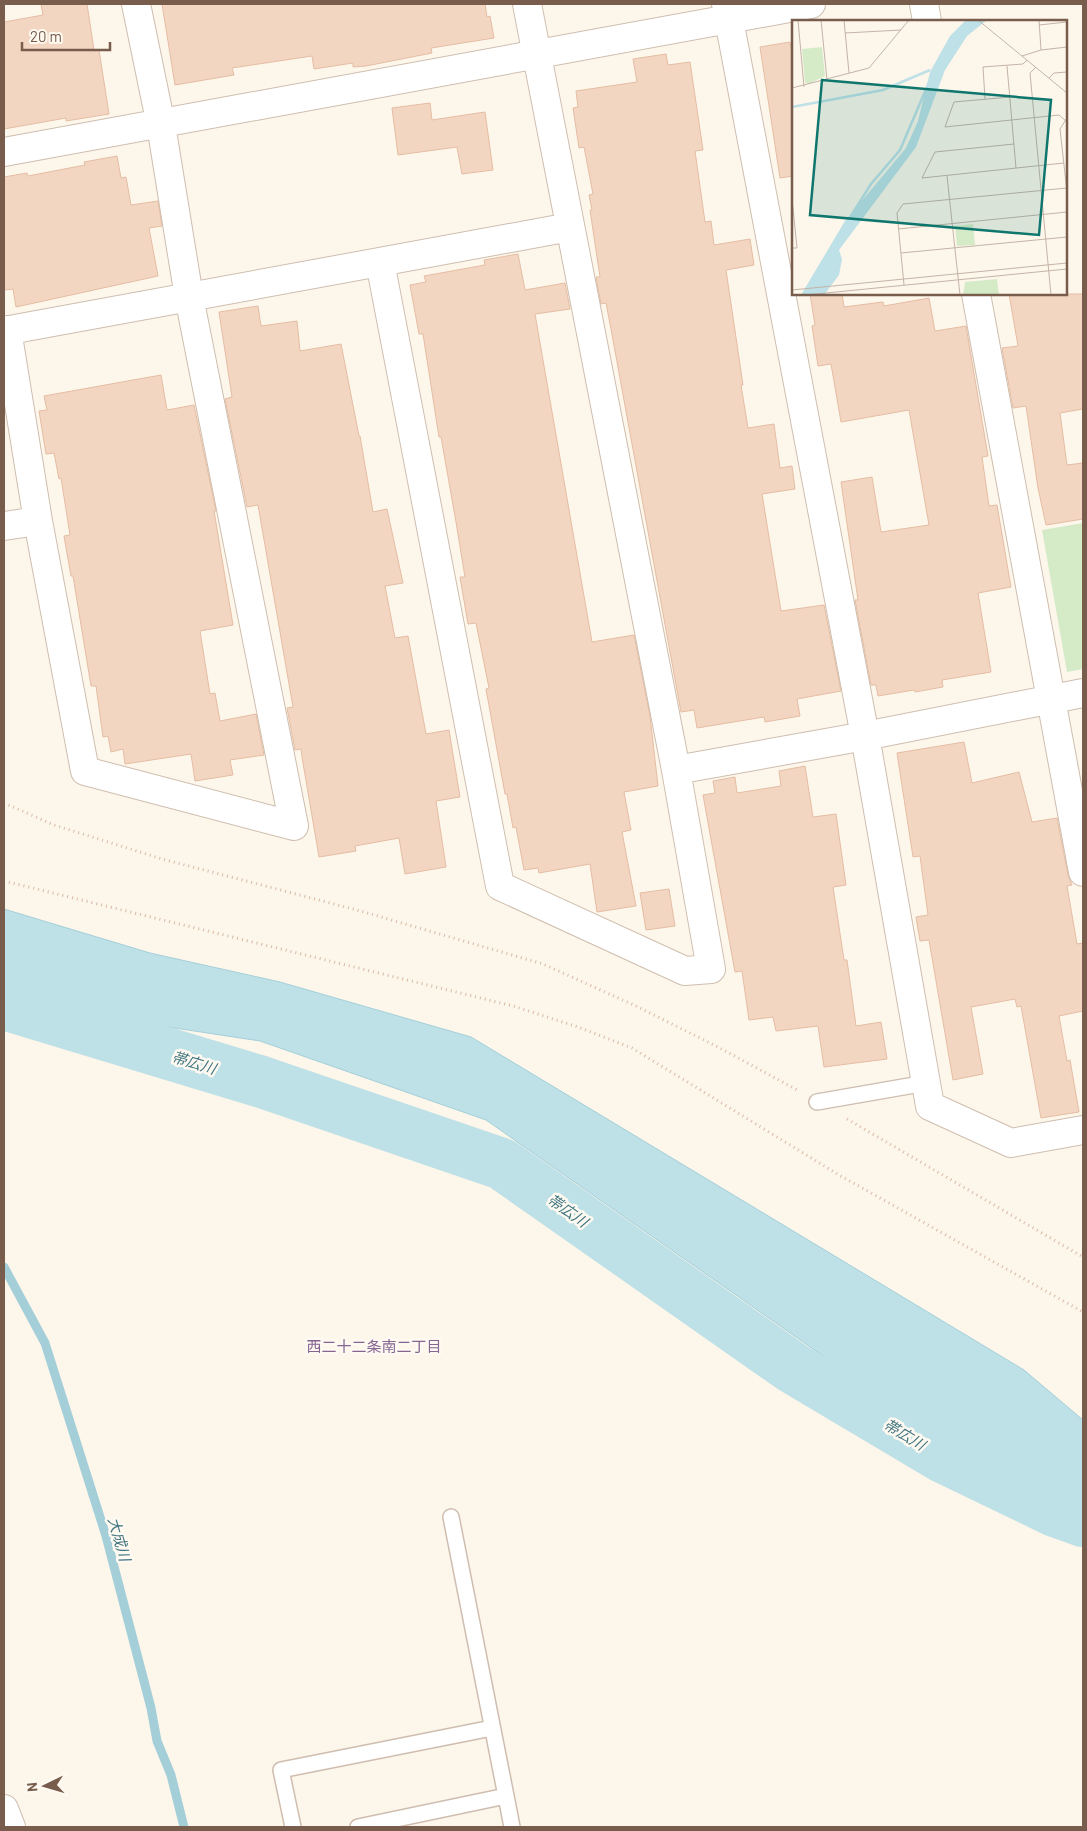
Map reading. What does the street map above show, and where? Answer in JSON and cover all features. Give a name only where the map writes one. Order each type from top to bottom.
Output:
[{"type":"street","points":[[136,4],[160,125],[189,297],[294,826],[85,771],[38,521],[5,331],[189,297],[570,227]]},
{"type":"street","points":[[380,262],[500,886],[685,972],[711,968],[676,770],[527,4]]},
{"type":"street","points":[[4,152],[160,125],[537,54],[727,11],[811,4]]},
{"type":"street","points":[[924,4],[927,20]]},
{"type":"street","points":[[727,11],[865,736],[930,1106],[1011,1143],[1083,1130]]},
{"type":"street","points":[[976,295],[1083,872]]},
{"type":"street","points":[[4,526],[38,521]]},
{"type":"street","points":[[676,770],[865,736],[1083,693]]},
{"type":"street","points":[[4,1808],[11,1827]]},
{"type":"lane","points":[[817,1102],[926,1083]]},
{"type":"lane","points":[[452,1517],[512,1827]]},
{"type":"lane","points":[[293,1827],[282,1770],[492,1728]]},
{"type":"lane","points":[[358,1827],[506,1796]]},
{"type":"path","points":[[4,802],[54,825],[162,859],[357,910],[543,964],[636,1006],[718,1047],[817,1102],[1083,1257]]},
{"type":"path","points":[[4,881],[513,1006],[587,1030],[632,1048],[840,1175],[1083,1312]]},
{"type":"green space","points":[[1083,523],[1083,669],[1067,672],[1042,530]]},
{"type":"water","points":[[4,909],[150,953],[280,982],[471,1037],[1024,1370],[1083,1420],[1083,1538],[486,1120],[260,1041],[4,1002]]},
{"type":"building","points":[[41,4],[87,4],[94,50],[99,50],[109,114],[66,121],[66,118],[4,129],[4,22],[43,15]]},
{"type":"building","points":[[162,4],[485,4],[487,17],[490,16],[494,38],[431,48],[432,53],[366,66],[353,67],[353,63],[314,69],[312,56],[232,68],[234,75],[175,85]]},
{"type":"building","points":[[790,42],[792,53],[792,176],[780,178],[760,47]]},
{"type":"building","points":[[666,54],[668,65],[690,62],[703,150],[695,151],[705,222],[711,221],[714,245],[750,239],[754,265],[726,270],[748,428],[774,424],[780,468],[792,466],[795,489],[762,494],[781,611],[824,605],[841,691],[797,699],[800,716],[765,722],[764,717],[697,728],[694,710],[681,712],[606,303],[601,304],[596,277],[600,277],[589,195],[593,194],[584,147],[579,148],[573,108],[578,107],[576,91],[637,82],[633,59]]},
{"type":"building","points":[[430,103],[432,120],[485,112],[493,170],[462,174],[457,147],[398,155],[392,108]]},
{"type":"building","points":[[117,156],[121,178],[126,177],[131,205],[158,201],[162,226],[149,228],[158,276],[16,307],[13,289],[4,290],[4,177],[27,173],[28,176],[85,165],[84,162]]},
{"type":"building","points":[[518,254],[525,290],[565,283],[570,309],[535,314],[592,642],[634,635],[650,716],[658,786],[624,792],[631,830],[622,832],[636,906],[597,912],[590,864],[539,873],[538,868],[524,870],[516,827],[513,828],[507,794],[505,794],[486,689],[489,688],[476,623],[468,624],[460,577],[465,577],[456,522],[441,437],[439,437],[423,334],[419,334],[410,285],[426,282],[424,276],[485,265],[484,260]]},
{"type":"building","points":[[1083,294],[1083,409],[1060,413],[1067,465],[1083,463],[1083,519],[1046,525],[1038,488],[1026,406],[1013,408],[1002,348],[1018,346],[1009,295]]},
{"type":"building","points":[[810,295],[842,295],[844,307],[883,302],[884,306],[929,298],[935,331],[966,326],[988,456],[982,457],[989,506],[997,505],[1011,587],[978,593],[991,672],[942,680],[943,687],[915,692],[914,690],[878,696],[876,685],[871,685],[855,600],[858,600],[841,482],[872,477],[881,532],[929,525],[909,410],[841,422],[831,364],[818,366],[812,326],[815,325]]},
{"type":"building","points":[[258,306],[261,326],[297,321],[300,351],[341,344],[373,512],[387,509],[403,583],[385,586],[395,638],[408,636],[426,734],[449,730],[460,797],[436,801],[446,867],[405,874],[399,838],[355,846],[356,851],[319,857],[301,749],[295,750],[287,708],[293,707],[258,505],[247,507],[225,399],[232,397],[219,312]]},
{"type":"building","points":[[161,375],[167,410],[194,405],[216,511],[214,511],[233,625],[200,631],[210,694],[215,693],[220,721],[256,714],[264,755],[230,760],[233,775],[195,781],[191,754],[125,764],[123,749],[111,752],[108,736],[103,737],[96,686],[91,686],[73,576],[71,576],[64,536],[70,535],[61,478],[59,479],[54,453],[46,454],[39,411],[47,410],[44,396]]},
{"type":"building","points":[[964,742],[972,783],[1019,772],[1032,822],[1057,818],[1068,875],[1072,885],[1067,886],[1077,944],[1083,943],[1083,1011],[1059,1016],[1067,1061],[1070,1060],[1079,1112],[1041,1118],[1021,1006],[1017,1007],[1015,999],[971,1007],[983,1074],[953,1080],[929,940],[920,941],[916,917],[928,915],[920,856],[913,857],[897,753]]},
{"type":"building","points":[[805,766],[813,817],[836,814],[846,885],[833,887],[844,960],[847,960],[856,1026],[881,1022],[887,1059],[824,1067],[818,1026],[776,1031],[773,1017],[749,1020],[742,971],[735,972],[703,795],[715,793],[713,781],[735,777],[737,793],[781,786],[779,771]]},
{"type":"building","points":[[669,889],[675,926],[646,930],[640,893]]},
{"type":"waterway","name":"帯広川","points":[[4,1004],[262,1082],[502,1164],[793,1368],[941,1456],[1055,1511],[1083,1521]]},
{"type":"waterway","name":"大成川","points":[[4,1267],[45,1343],[106,1536],[151,1708],[157,1741],[171,1775],[184,1827]]},
{"type":"district","name":"西二十二条南二丁目","points":[[374,1346]]}]
